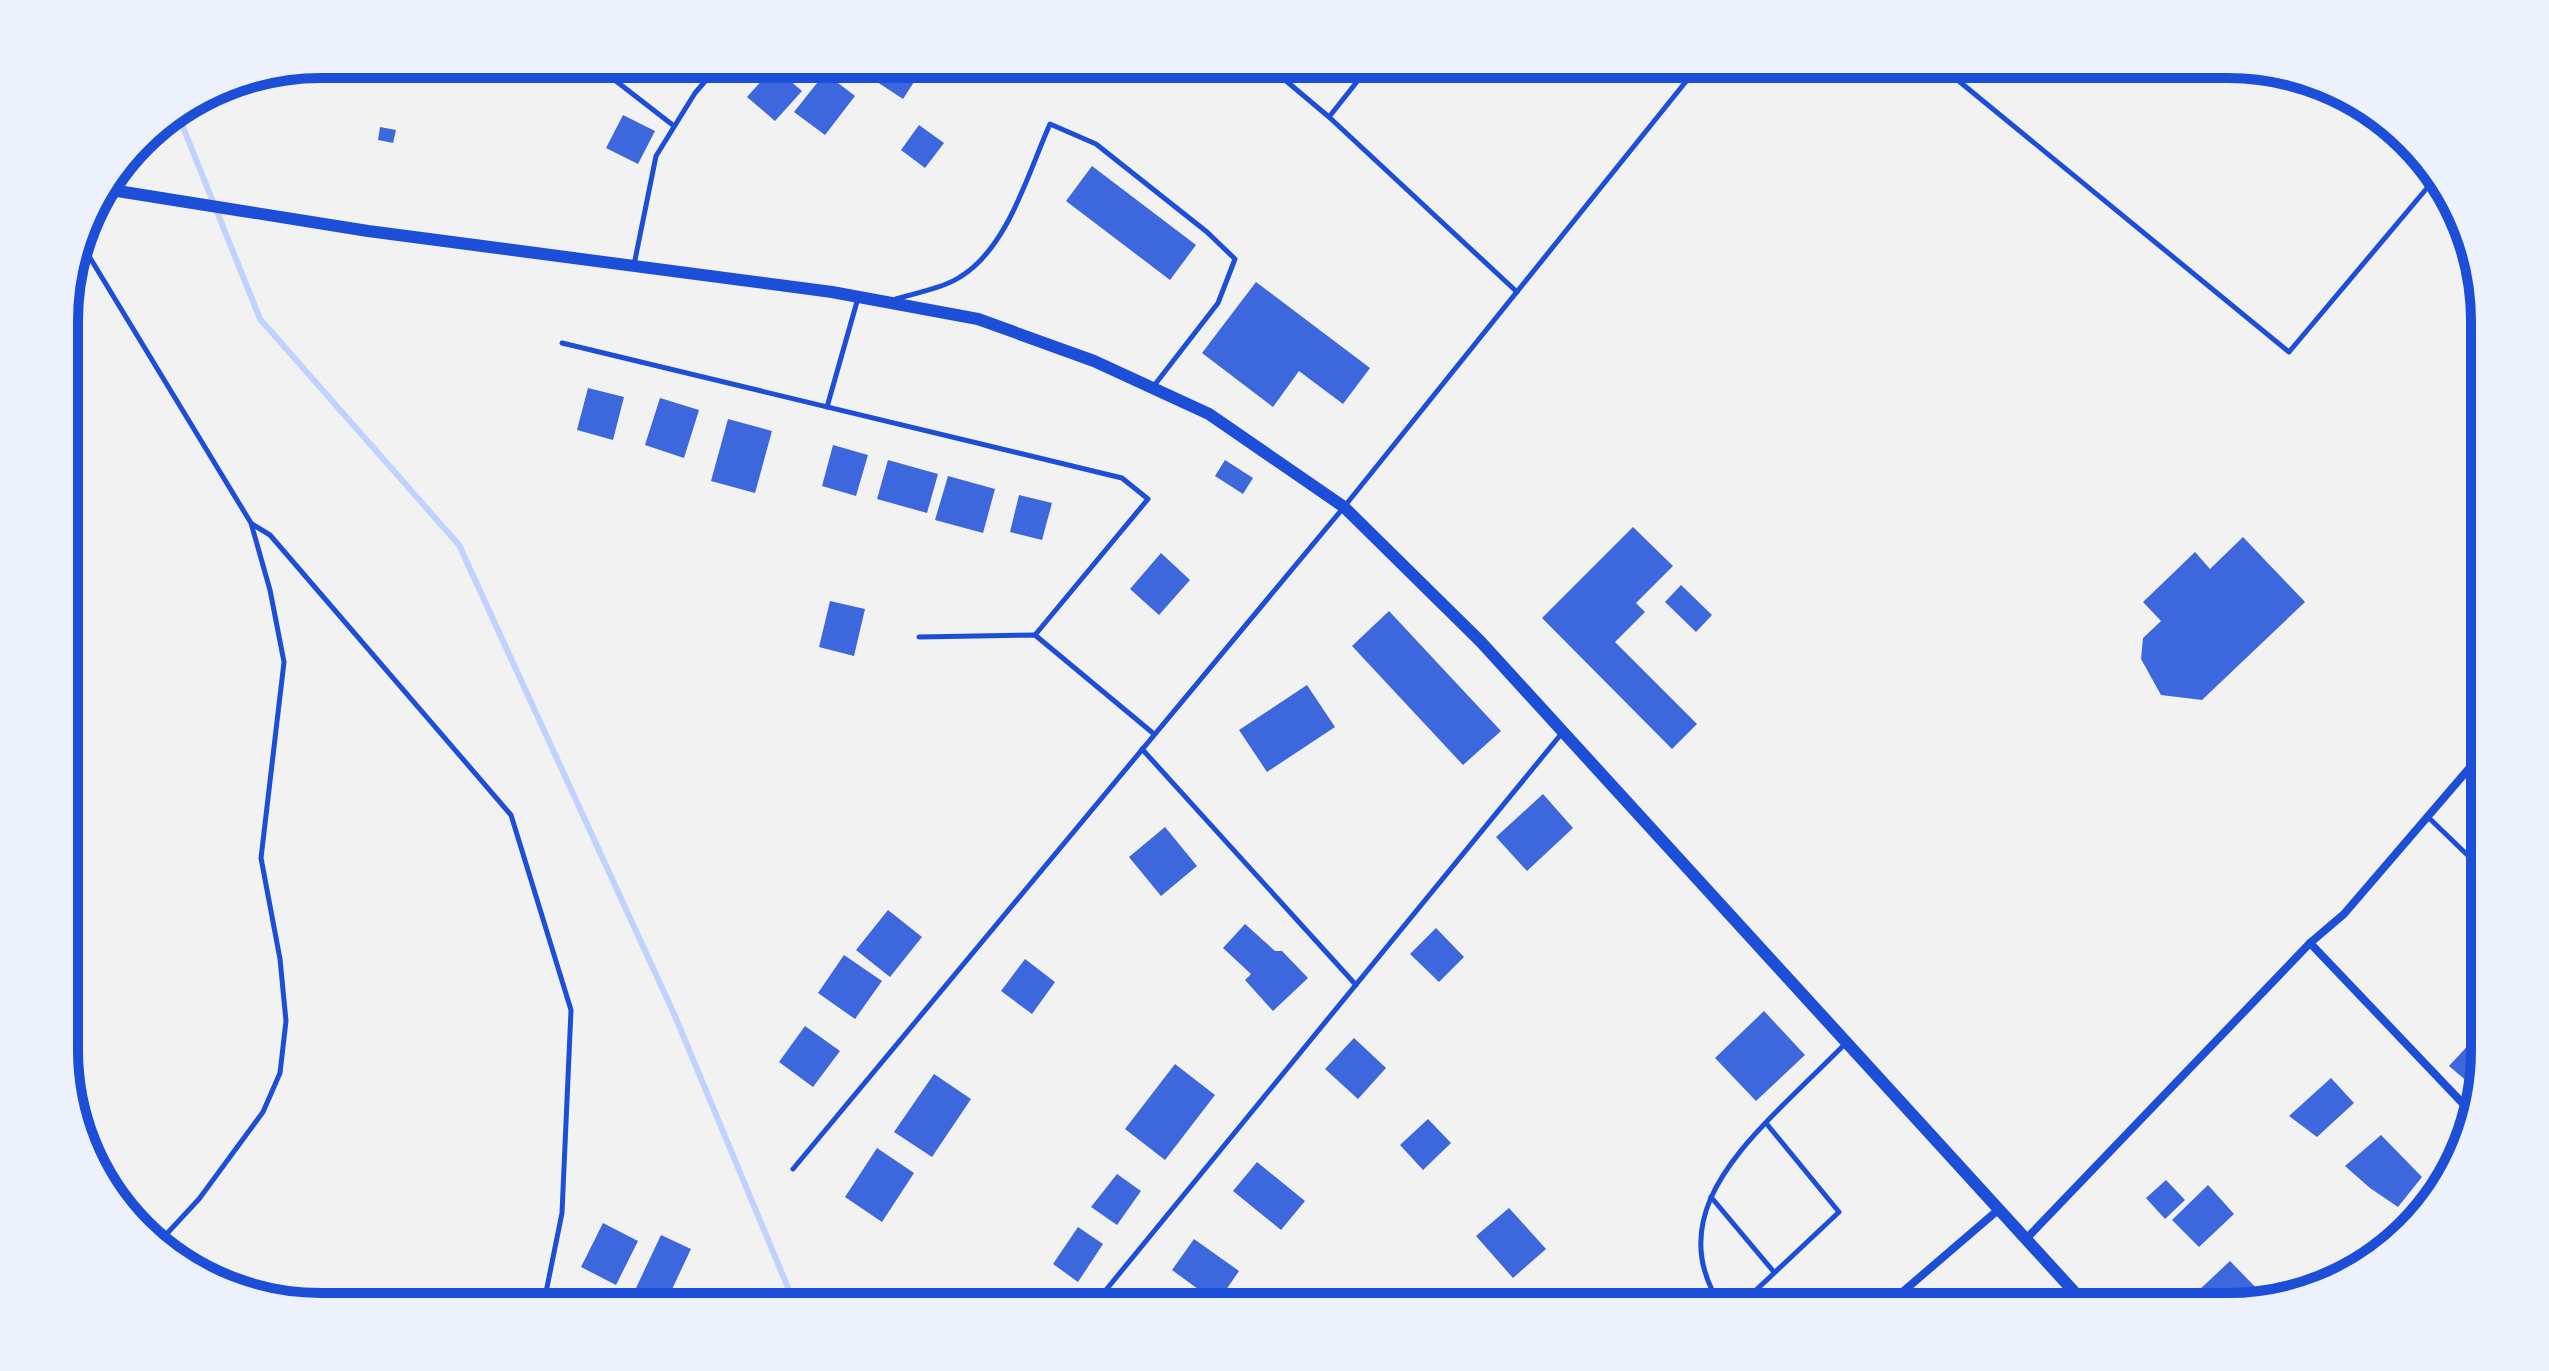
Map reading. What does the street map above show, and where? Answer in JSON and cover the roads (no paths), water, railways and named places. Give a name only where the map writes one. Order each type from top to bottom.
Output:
[{"type":"street","points":[[116,191],[368,231],[858,297],[978,319],[1094,361],[1209,414],[1344,507],[1481,642],[2074,1292]]},
{"type":"street","points":[[2026,1239],[2310,943],[2344,914],[2471,766]]},
{"type":"street","points":[[2310,943],[2464,1105]]},
{"type":"street","points":[[1902,1292],[1998,1210]]},
{"type":"lane","points":[[612,78],[674,126]]},
{"type":"lane","points":[[633,266],[656,156],[695,93],[708,78]]},
{"type":"lane","points":[[1283,78],[1329,117],[1517,292]]},
{"type":"lane","points":[[1329,117],[1360,78]]},
{"type":"lane","points":[[1683,78],[1687,81]]},
{"type":"lane","points":[[793,1169],[1344,507],[1689,78]]},
{"type":"lane","points":[[1955,78],[2289,352],[2429,186]]},
{"type":"lane","points":[[887,302],[959,279],[985,258],[1009,218],[1050,124],[1096,144],[1207,232],[1235,259],[1218,303],[1152,388]]},
{"type":"lane","points":[[87,254],[251,523],[270,590],[284,662],[261,858],[280,959],[285,1006],[280,1073],[263,1112],[199,1199],[165,1236]]},
{"type":"lane","points":[[827,407],[858,297]]},
{"type":"lane","points":[[562,343],[1122,478],[1148,499],[1035,635]]},
{"type":"lane","points":[[251,523],[270,535],[511,815],[571,1010],[562,1213],[546,1293]]},
{"type":"lane","points":[[919,637],[1035,635],[1154,734]]},
{"type":"lane","points":[[1104,1293],[1563,732]]},
{"type":"lane","points":[[1142,749],[1356,985]]},
{"type":"lane","points":[[2428,817],[2471,858]]},
{"type":"lane","points":[[1714,1292],[1707,1278],[1701,1244],[1703,1219],[1710,1197],[1725,1171],[1766,1123],[1846,1043]]},
{"type":"lane","points":[[1754,1292],[1839,1212],[1766,1123]]},
{"type":"lane","points":[[1710,1197],[1775,1272]]},
{"type":"waterway","points":[[181,122],[260,319],[459,545],[675,1016],[790,1293]]}]
